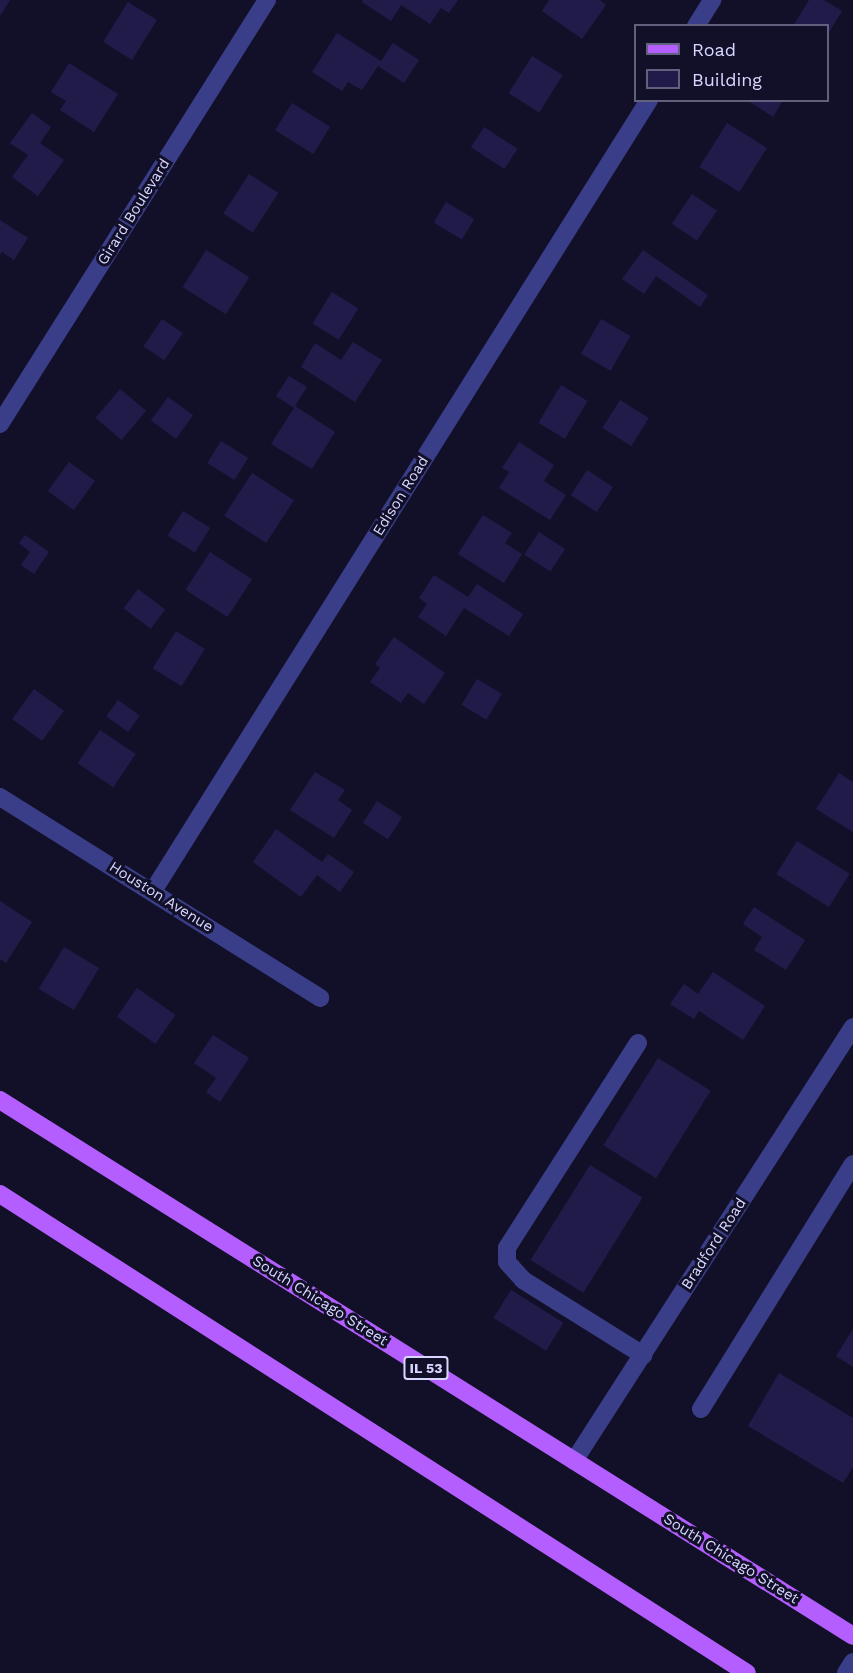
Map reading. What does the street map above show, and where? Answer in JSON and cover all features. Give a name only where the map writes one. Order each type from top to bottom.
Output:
[{"type":"main road","name":"South Chicago Street","points":[[0,1100],[853,1636]]},
{"type":"main road","points":[[0,1194],[747,1673]]},
{"type":"street","name":"Girard Boulevard","points":[[0,424],[267,0]]},
{"type":"street","points":[[697,24],[712,0]]},
{"type":"street","name":"Edison Road","points":[[153,891],[648,102]]},
{"type":"street","name":"Houston Avenue","points":[[0,797],[320,998]]},
{"type":"street","name":"Bradford Road","points":[[574,1461],[853,1027]]},
{"type":"street","points":[[638,1043],[507,1248],[507,1262],[523,1280],[643,1355]]},
{"type":"street","points":[[700,1409],[853,1164]]},
{"type":"street","points":[[846,1673],[853,1662]]},
{"type":"building","points":[[0,0],[10,0],[0,16]]},
{"type":"building","points":[[363,0],[458,0],[449,13],[441,8],[430,24],[401,5],[391,21],[362,2]]},
{"type":"building","points":[[549,0],[600,0],[606,5],[582,39],[542,11]]},
{"type":"building","points":[[809,0],[824,0],[842,11],[829,32],[829,24],[794,24]]},
{"type":"building","points":[[128,2],[157,20],[132,60],[103,42]]},
{"type":"building","points":[[337,33],[381,61],[393,43],[419,60],[404,83],[378,66],[362,90],[348,82],[342,91],[312,72]]},
{"type":"building","points":[[532,56],[563,75],[539,112],[509,93]]},
{"type":"building","points":[[69,63],[118,94],[94,132],[60,110],[66,101],[51,92]]},
{"type":"building","points":[[750,102],[782,102],[773,117]]},
{"type":"building","points":[[292,103],[330,127],[313,154],[275,130]]},
{"type":"building","points":[[32,113],[51,127],[40,143],[64,160],[38,196],[12,177],[28,155],[10,143]]},
{"type":"building","points":[[727,123],[767,148],[739,192],[699,167]]},
{"type":"building","points":[[484,127],[518,149],[504,169],[471,147]]},
{"type":"building","points":[[249,174],[278,193],[253,232],[223,213]]},
{"type":"building","points":[[692,194],[717,211],[697,241],[672,224]]},
{"type":"building","points":[[446,202],[474,219],[462,240],[434,223]]},
{"type":"building","points":[[0,220],[28,238],[14,260],[2,252],[0,255]]},
{"type":"building","points":[[206,250],[249,277],[226,314],[183,287]]},
{"type":"building","points":[[643,250],[708,295],[700,307],[656,276],[644,294],[622,279]]},
{"type":"building","points":[[332,292],[358,308],[339,340],[312,323]]},
{"type":"building","points":[[162,319],[183,333],[164,360],[144,346]]},
{"type":"building","points":[[601,319],[630,336],[610,371],[581,354]]},
{"type":"building","points":[[353,342],[382,360],[355,402],[301,367],[315,343],[341,360]]},
{"type":"building","points":[[289,376],[307,387],[295,406],[335,432],[312,469],[271,444],[294,408],[276,396]]},
{"type":"building","points":[[561,385],[588,401],[565,439],[538,423]]},
{"type":"building","points":[[120,389],[146,411],[122,440],[96,418]]},
{"type":"building","points":[[168,397],[193,415],[176,439],[151,420]]},
{"type":"building","points":[[620,400],[649,418],[631,446],[603,428]]},
{"type":"building","points":[[221,441],[248,458],[234,480],[207,463]]},
{"type":"building","points":[[519,442],[554,465],[544,481],[566,495],[550,520],[499,488],[509,472],[502,468]]},
{"type":"building","points":[[69,462],[95,481],[74,510],[48,491]]},
{"type":"building","points":[[587,470],[613,487],[597,512],[571,495]]},
{"type":"building","points":[[252,473],[294,500],[266,543],[224,516]]},
{"type":"building","points":[[183,511],[210,528],[195,553],[168,536]]},
{"type":"building","points":[[483,515],[512,533],[505,543],[522,554],[504,583],[458,554]]},
{"type":"building","points":[[539,532],[565,549],[550,572],[524,555]]},
{"type":"building","points":[[25,535],[49,552],[34,574],[21,565],[30,552],[19,543]]},
{"type":"building","points":[[210,552],[252,579],[227,617],[185,590]]},
{"type":"building","points":[[434,575],[468,597],[477,584],[523,614],[509,636],[464,608],[446,636],[418,617],[427,604],[419,598]]},
{"type":"building","points":[[138,589],[165,609],[151,629],[124,608]]},
{"type":"building","points":[[176,631],[205,649],[182,686],[153,668]]},
{"type":"building","points":[[394,637],[445,673],[424,704],[408,693],[401,703],[370,682],[380,668],[375,664]]},
{"type":"building","points":[[477,679],[502,694],[486,720],[462,705]]},
{"type":"building","points":[[34,689],[64,711],[42,741],[12,719]]},
{"type":"building","points":[[118,700],[140,716],[128,732],[106,716]]},
{"type":"building","points":[[100,730],[136,754],[113,787],[78,763]]},
{"type":"building","points":[[315,772],[345,790],[338,800],[352,810],[334,838],[290,810]]},
{"type":"building","points":[[839,773],[853,782],[853,832],[816,809]]},
{"type":"building","points":[[377,801],[402,817],[388,839],[363,823]]},
{"type":"building","points":[[276,829],[322,862],[328,854],[354,872],[340,892],[317,875],[301,897],[253,862]]},
{"type":"building","points":[[797,841],[850,874],[829,907],[776,874]]},
{"type":"building","points":[[0,901],[32,922],[6,963],[0,959]]},
{"type":"building","points":[[754,907],[805,940],[786,970],[754,950],[762,937],[743,924]]},
{"type":"building","points":[[64,947],[99,968],[74,1010],[39,989]]},
{"type":"building","points":[[713,972],[765,1006],[743,1040],[699,1011],[694,1019],[670,1004],[684,984],[698,994]]},
{"type":"building","points":[[137,988],[176,1015],[155,1044],[117,1017]]},
{"type":"building","points":[[213,1035],[249,1058],[220,1102],[206,1092],[216,1078],[194,1063]]},
{"type":"building","points":[[658,1058],[711,1091],[656,1178],[603,1145]]},
{"type":"building","points":[[590,1165],[643,1198],[583,1293],[531,1260]]},
{"type":"building","points":[[511,1290],[564,1323],[546,1351],[494,1318]]},
{"type":"building","points":[[853,1329],[853,1367],[836,1356]]},
{"type":"building","points":[[779,1373],[853,1418],[853,1467],[843,1483],[748,1426]]}]
